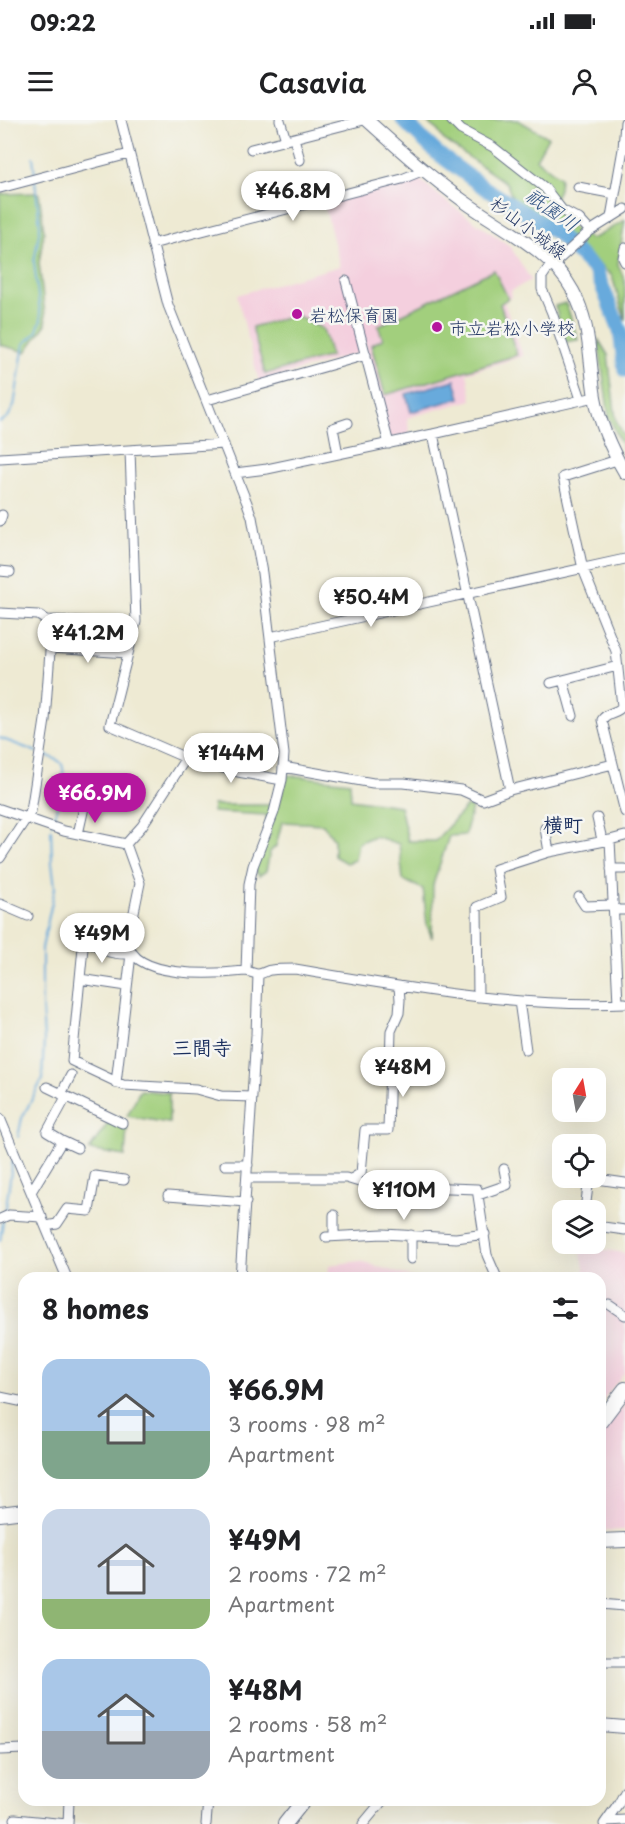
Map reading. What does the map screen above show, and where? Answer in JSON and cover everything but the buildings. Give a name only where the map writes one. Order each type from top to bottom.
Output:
[{"type":"main road","name":"杉山小城線","points":[[366,120],[463,201],[557,260],[581,310],[587,332],[595,397],[606,436],[625,473]]},
{"type":"main road","points":[[606,1414],[625,1389]]},
{"type":"main road","points":[[0,1514],[18,1512]]},
{"type":"main road","points":[[606,1541],[625,1540]]},
{"type":"main road","points":[[606,1725],[625,1727]]},
{"type":"main road","points":[[285,1824],[299,1806]]},
{"type":"street","points":[[121,120],[168,305],[252,517],[262,573],[282,732],[283,767],[274,812],[253,866],[249,884],[246,971]]},
{"type":"street","points":[[280,120],[300,160]]},
{"type":"street","points":[[251,150],[366,120]]},
{"type":"street","points":[[451,120],[461,130],[493,147],[545,188],[562,210],[579,219],[590,231]]},
{"type":"street","points":[[611,217],[623,149],[625,122],[619,120]]},
{"type":"street","points":[[0,188],[129,154]]},
{"type":"street","points":[[152,244],[402,179],[424,170]]},
{"type":"street","points":[[578,187],[615,194]]},
{"type":"street","points":[[581,399],[542,289],[542,277],[557,260],[590,231],[625,209]]},
{"type":"street","points":[[625,248],[623,258],[625,262]]},
{"type":"street","points":[[346,280],[389,444]]},
{"type":"street","points":[[207,400],[366,355]]},
{"type":"street","points":[[236,473],[389,444],[595,397]]},
{"type":"street","points":[[338,454],[333,428],[348,423]]},
{"type":"street","points":[[433,434],[510,790]]},
{"type":"street","points":[[0,458],[224,444]]},
{"type":"street","points":[[130,450],[136,615],[110,725],[186,758],[238,772],[282,780]]},
{"type":"street","points":[[617,460],[563,477],[583,569],[621,649],[618,666],[622,706],[604,715],[602,720],[625,812]]},
{"type":"street","points":[[270,637],[583,569],[624,563]]},
{"type":"street","points":[[0,571],[10,572]]},
{"type":"street","points":[[0,613],[38,615],[52,624],[40,753],[31,811],[0,858]]},
{"type":"street","points":[[47,620],[105,621],[132,638]]},
{"type":"street","points":[[50,648],[128,653]]},
{"type":"street","points":[[551,683],[618,666]]},
{"type":"street","points":[[563,680],[573,716]]},
{"type":"street","points":[[126,844],[142,826],[186,758]]},
{"type":"street","points":[[283,767],[374,783],[404,783],[461,790],[483,800],[510,790],[614,764]]},
{"type":"street","points":[[78,834],[85,803]]},
{"type":"street","points":[[0,809],[78,834],[126,844]]},
{"type":"street","points":[[252,1097],[221,1096],[196,1089],[150,1088],[116,1083],[72,1061],[84,937],[98,948],[114,955],[131,954],[154,969],[161,970],[230,974],[246,971],[258,974],[269,970],[295,969],[478,997],[519,1001],[621,1003],[611,869],[606,840],[597,818]]},
{"type":"street","points":[[544,828],[549,852]]},
{"type":"street","points":[[478,997],[477,907],[501,897],[496,869],[549,852],[625,836]]},
{"type":"street","points":[[116,1083],[131,954],[128,941],[140,883],[126,844]]},
{"type":"street","points":[[611,869],[625,869]]},
{"type":"street","points":[[579,897],[585,906],[613,906],[616,910],[625,910]]},
{"type":"street","points":[[0,904],[28,916]]},
{"type":"street","points":[[240,1272],[248,1178],[258,974]]},
{"type":"street","points":[[80,979],[127,986]]},
{"type":"street","points":[[353,1178],[361,1173],[365,1130],[388,1130],[391,1031],[399,1013],[399,986]]},
{"type":"street","points":[[519,1001],[525,1050]]},
{"type":"street","points":[[71,1075],[47,1132],[77,1148]]},
{"type":"street","points":[[47,1087],[122,1123]]},
{"type":"street","points":[[0,1118],[65,1272]]},
{"type":"street","points":[[32,1192],[62,1141]]},
{"type":"street","points":[[225,1165],[248,1165]]},
{"type":"street","points":[[478,1196],[507,1185],[504,1169]]},
{"type":"street","points":[[5,1217],[57,1224],[67,1209],[88,1211],[95,1176],[124,1180]]},
{"type":"street","points":[[248,1178],[353,1178],[369,1185],[477,1189],[487,1255],[494,1272]]},
{"type":"street","points":[[606,1180],[625,1183]]},
{"type":"street","points":[[407,1206],[408,1186]]},
{"type":"street","points":[[168,1196],[246,1202]]},
{"type":"street","points":[[334,1215],[330,1237],[382,1234],[456,1238],[485,1234]]},
{"type":"street","points":[[606,1227],[625,1230]]},
{"type":"street","points":[[411,1235],[411,1259]]},
{"type":"street","points":[[610,1305],[625,1316]]},
{"type":"street","points":[[0,1397],[18,1401]]},
{"type":"street","points":[[606,1604],[625,1606]]},
{"type":"street","points":[[606,1662],[625,1662]]},
{"type":"street","points":[[0,1750],[18,1749]]},
{"type":"street","points":[[605,1822],[625,1791]]},
{"type":"street","points":[[15,1819],[68,1824],[69,1806]]},
{"type":"street","points":[[206,1824],[208,1806]]},
{"type":"street","points":[[363,1824],[378,1806]]},
{"type":"street","points":[[605,1822],[625,1820]]},
{"type":"shaded area","name":"市立岩松小学校","points":[[418,178],[447,202],[510,246],[531,280],[511,291],[512,297],[504,302],[523,356],[467,373],[472,400],[407,418],[410,434],[389,438],[349,280],[342,268],[361,352],[259,382],[237,295],[340,266],[324,204]]},
{"type":"shaded area","points":[[606,1250],[625,1253],[625,1372],[606,1396],[606,1272],[585,1272],[582,1254],[606,1254]]},
{"type":"shaded area","points":[[360,1261],[395,1272],[328,1272],[329,1265]]},
{"type":"shaded area","points":[[625,1404],[625,1530],[606,1531],[606,1429]]},
{"type":"green space","points":[[424,120],[455,120],[463,123],[477,120],[518,120],[548,137],[536,159],[560,177],[559,189],[555,198],[565,209],[558,217],[590,239],[625,220],[618,264],[625,281],[625,320],[612,276],[566,235],[513,200],[507,184],[443,139],[438,131]]},
{"type":"green space","points":[[39,193],[44,231],[39,263],[46,324],[26,352],[0,345],[0,194]]},
{"type":"green space","points":[[494,270],[508,298],[500,304],[517,355],[385,395],[371,345],[383,339],[378,326]]},
{"type":"green space","points":[[566,303],[578,340],[565,342],[555,306]]},
{"type":"green space","points":[[296,315],[323,329],[331,356],[265,374],[252,327]]},
{"type":"green space","points":[[598,339],[608,355],[616,420],[625,438],[625,452],[609,417]]},
{"type":"green space","points":[[288,775],[350,782],[351,799],[400,806],[408,841],[435,841],[467,806],[472,808],[465,835],[449,836],[433,885],[432,938],[427,925],[423,889],[403,880],[399,844],[374,836],[358,843],[355,860],[346,863],[334,856],[334,839],[323,824],[282,822],[276,846],[270,852],[266,871],[259,876],[254,869],[270,834],[266,815],[212,812],[213,805],[278,805]]},
{"type":"green space","points":[[140,1090],[169,1093],[169,1123],[127,1116]]},
{"type":"green space","points":[[110,1120],[127,1128],[125,1156],[89,1150]]},
{"type":"water","points":[[455,380],[460,398],[411,412],[406,394]]},
{"type":"waterway","name":"祇園川","points":[[403,120],[437,153],[486,189],[557,233],[596,271],[620,330],[625,370]]},
{"type":"waterway","points":[[33,157],[35,175]]},
{"type":"waterway","points":[[0,422],[8,417],[14,406],[24,344],[36,333],[41,320],[34,262],[40,227],[35,180]]},
{"type":"waterway","points":[[0,738],[37,752]]},
{"type":"waterway","points":[[42,754],[54,758],[63,766],[63,782],[52,824]]},
{"type":"waterway","points":[[18,1137],[22,1118],[42,1080],[44,1040],[42,948],[55,888],[51,829]]},
{"type":"waterway","points":[[5,1213],[13,1159]]},
{"type":"waterway","points":[[0,1241],[3,1221]]},
{"type":"place","name":"岩松保育園","points":[[297,314]]},
{"type":"place","name":"市立岩松小学校","points":[[437,327]]},
{"type":"district","name":"横町","points":[[563,824]]},
{"type":"district","name":"三間寺","points":[[202,1047]]}]
